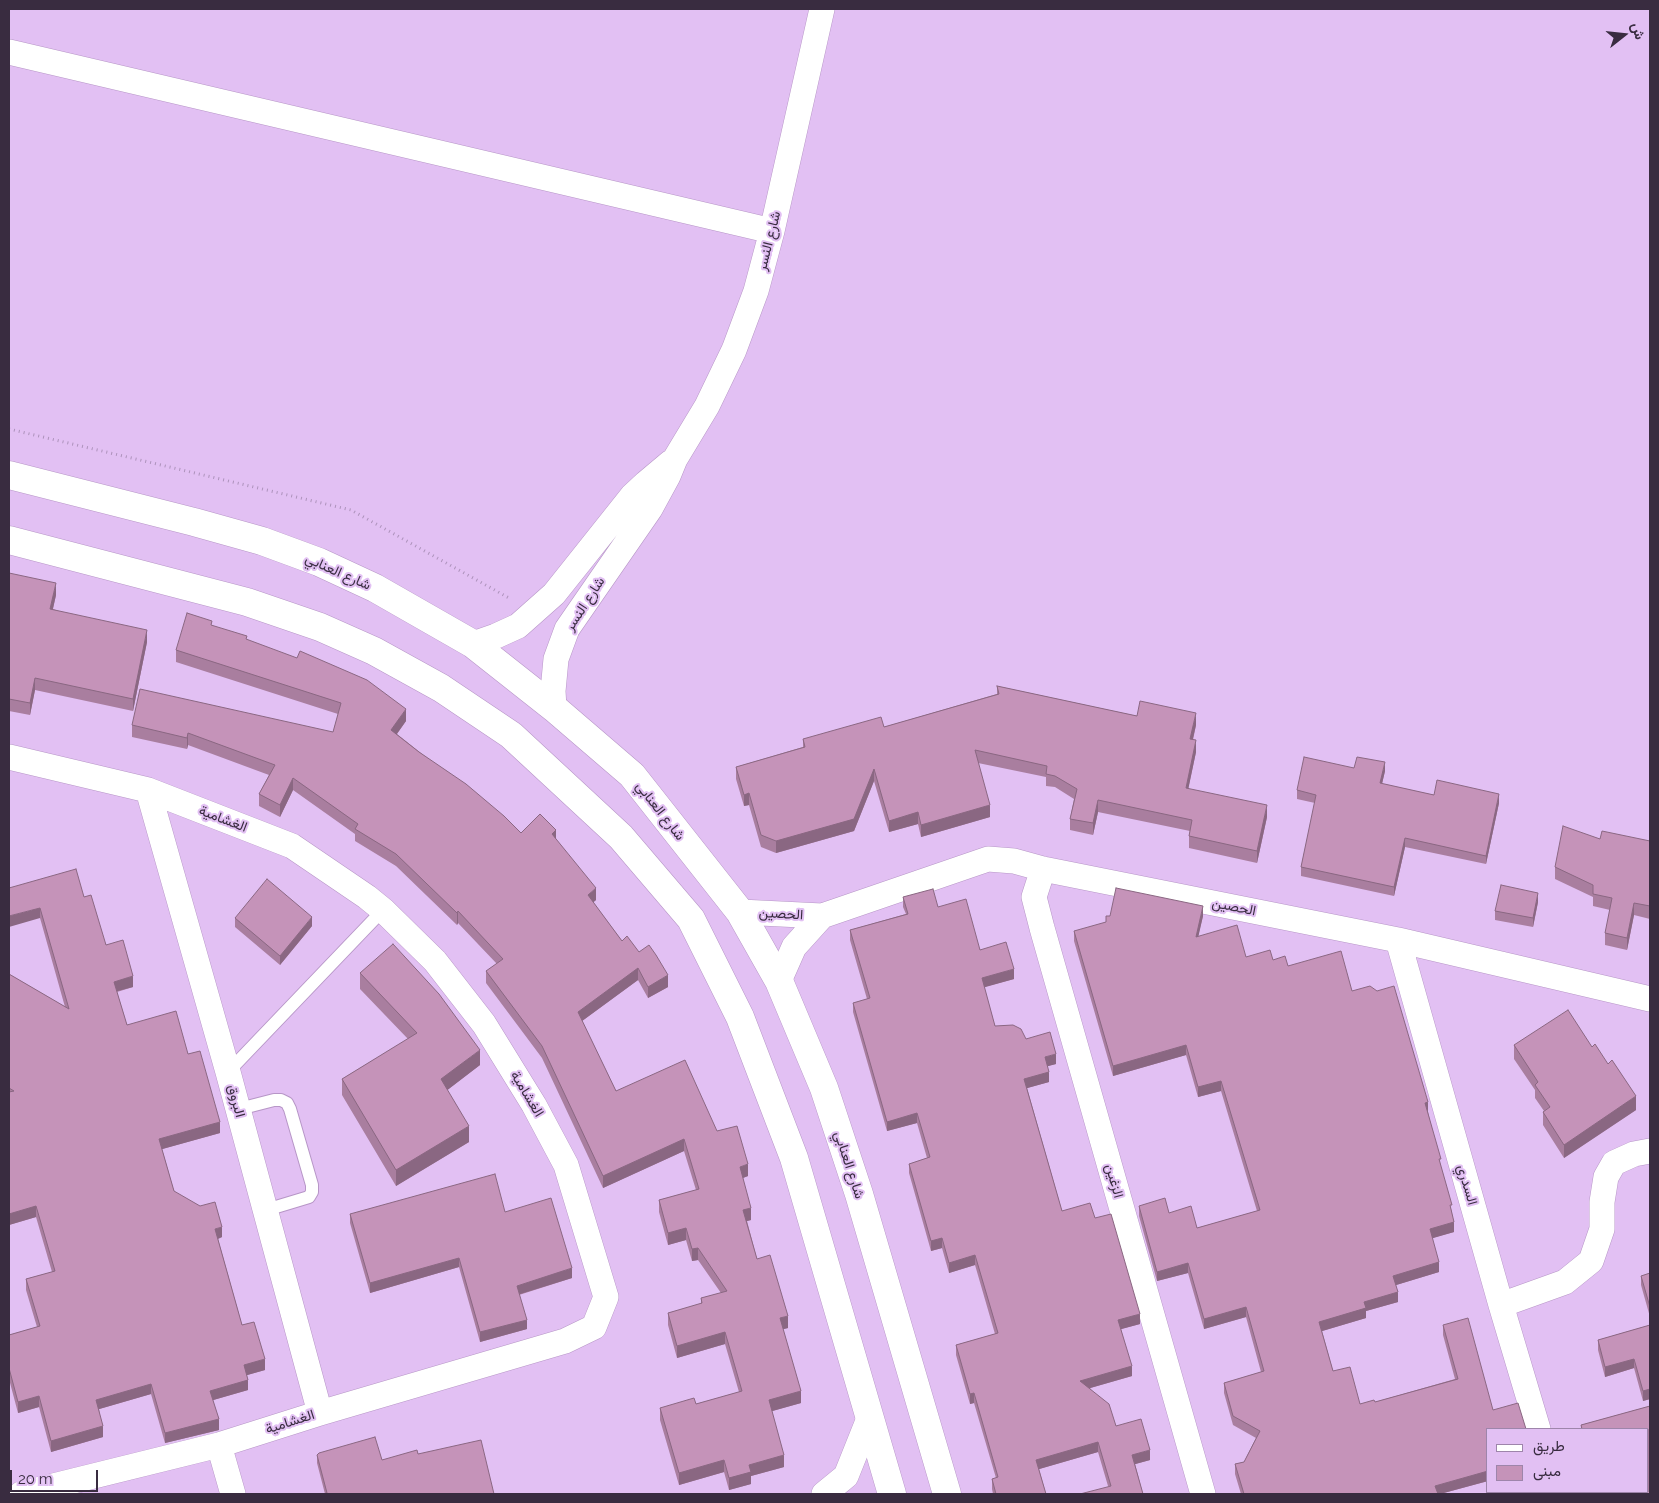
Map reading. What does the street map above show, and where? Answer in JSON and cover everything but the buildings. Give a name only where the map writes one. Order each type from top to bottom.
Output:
[{"type":"street","name":"شارع النسر","points":[[554,708],[553,691],[556,659],[567,629],[650,509],[664,485],[675,459],[707,406],[734,350],[756,291],[772,231],[822,9]]},
{"type":"street","points":[[9,52],[772,231]]},
{"type":"street","name":"شارع النسر","points":[[473,644],[518,626],[554,594],[632,496],[675,459]]},
{"type":"street","name":"شارع العنابي","points":[[9,475],[262,541],[319,562],[375,588],[473,644],[554,708],[632,775],[740,912],[780,981],[824,1088],[850,1168],[946,1494]]},
{"type":"street","points":[[9,540],[247,602],[320,627],[374,651],[441,688],[511,735],[621,837],[691,920],[740,1017],[794,1158],[892,1494]]},
{"type":"street","name":"الغشامية","points":[[9,757],[148,790],[292,846],[383,910],[435,961],[484,1024],[534,1105],[566,1164],[606,1297],[594,1327],[565,1341],[320,1413],[219,1445],[21,1494]]},
{"type":"street","name":"البروق","points":[[148,790],[239,1109],[320,1413]]},
{"type":"street","name":"الحصين","points":[[740,912],[822,916],[988,859],[1014,861],[1043,869],[1398,940],[1650,999]]},
{"type":"street","name":"الزغين","points":[[1043,869],[1034,897],[1203,1494]]},
{"type":"street","name":"الحصين","points":[[780,981],[794,947],[822,916]]},
{"type":"street","name":"السدري","points":[[1398,940],[1538,1428]]},
{"type":"street","points":[[1501,1305],[1564,1282],[1591,1261],[1602,1228],[1602,1202],[1606,1177],[1614,1163],[1634,1154],[1650,1151]]},
{"type":"street","points":[[824,1494],[846,1476],[870,1416]]},
{"type":"street","points":[[219,1445],[233,1494]]},
{"type":"lane","points":[[228,1072],[383,910]]},
{"type":"lane","points":[[239,1109],[274,1100],[281,1100],[287,1103],[312,1185],[312,1192],[309,1197],[266,1210]]},
{"type":"path","points":[[9,429],[351,510],[534,612]]}]
